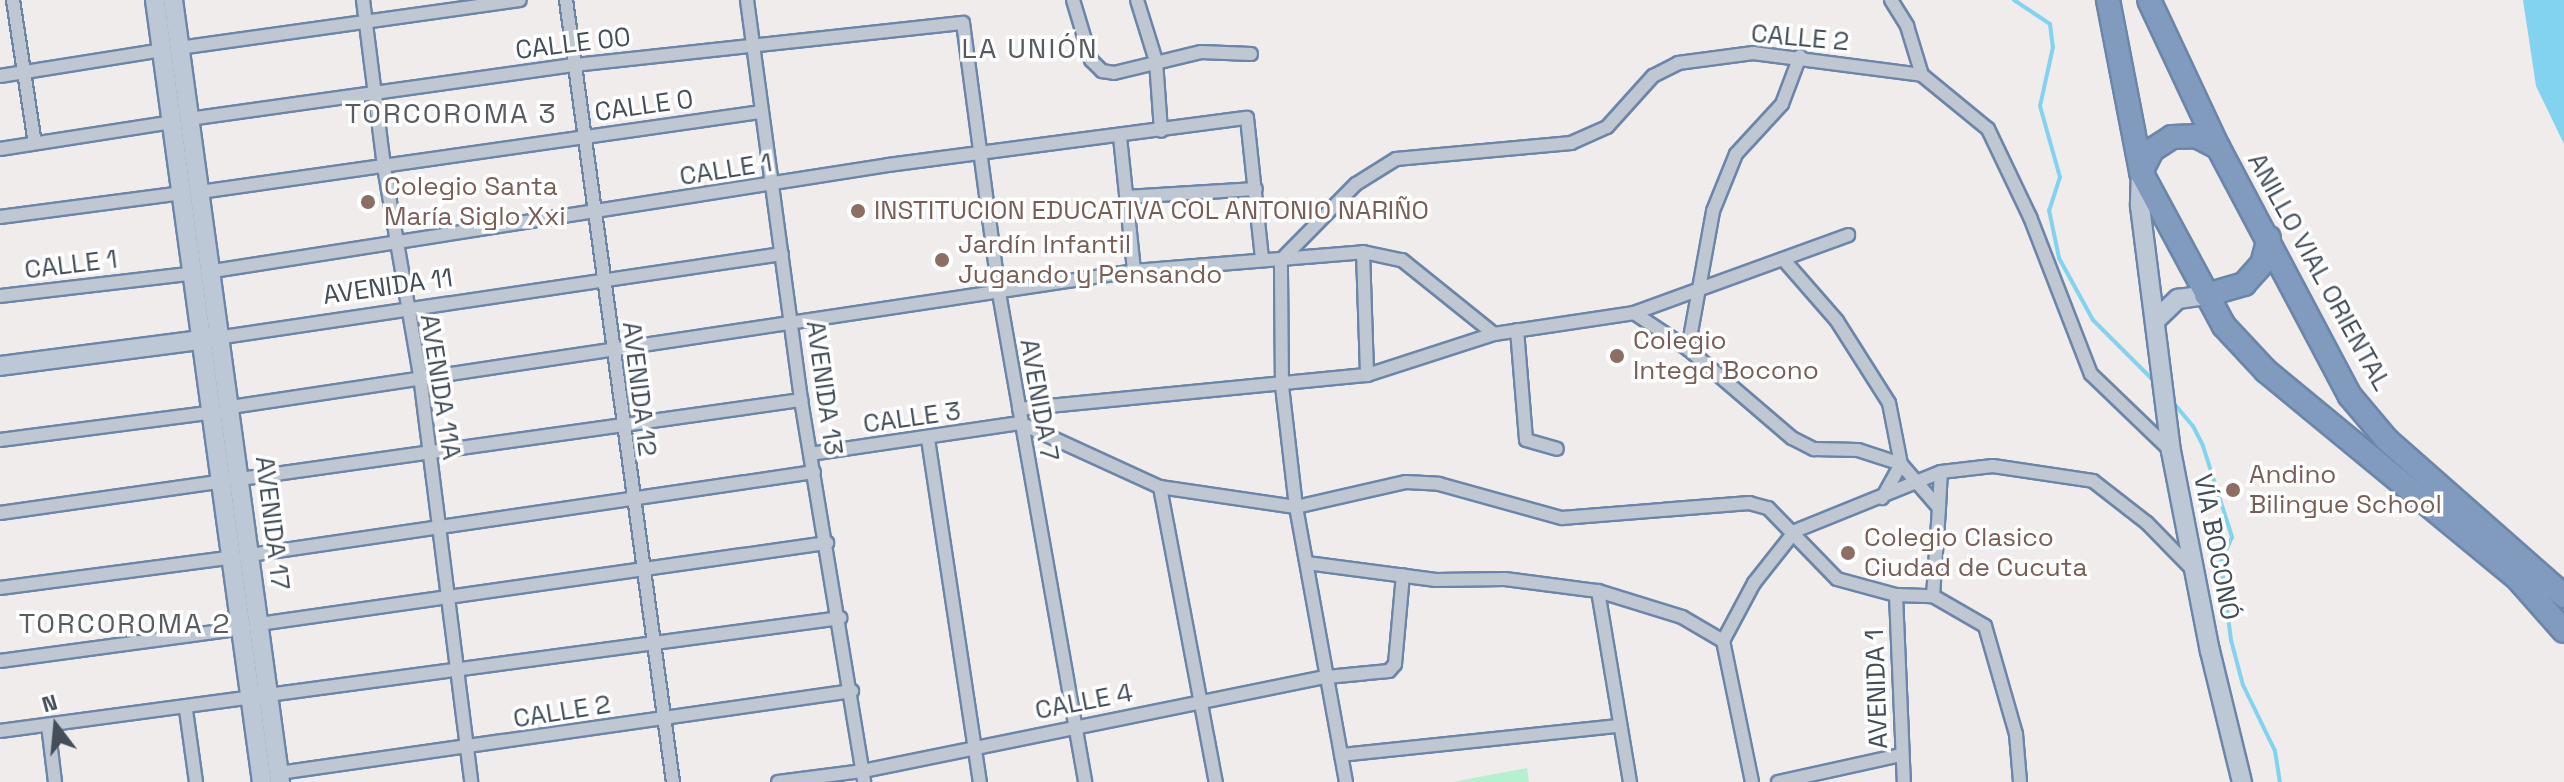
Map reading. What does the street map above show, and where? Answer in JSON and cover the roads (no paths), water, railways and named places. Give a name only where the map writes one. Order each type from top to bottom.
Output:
[{"type":"highway","points":[[2108,0],[2141,172],[2206,295],[2244,352],[2518,579],[2564,631]]},
{"type":"highway","name":"ANILLO VIAL ORIENTAL","points":[[2149,0],[2218,147],[2269,238],[2350,396],[2368,418],[2564,596]]},
{"type":"highway","points":[[2141,172],[2152,150],[2172,137],[2196,136],[2218,147]]},
{"type":"highway","points":[[2206,295],[2244,284],[2262,264],[2269,238]]},
{"type":"street","points":[[0,2],[13,0],[35,143]]},
{"type":"street","points":[[155,0],[171,49]]},
{"type":"street","points":[[173,0],[171,49],[204,272]]},
{"type":"street","name":"AVENIDA 11A","points":[[363,0],[377,91],[384,167],[406,312],[420,376],[471,782]]},
{"type":"street","points":[[0,76],[520,0]]},
{"type":"street","name":"AVENIDA 12","points":[[566,0],[611,354],[673,782]]},
{"type":"street","name":"AVENIDA 13","points":[[747,0],[801,400],[840,618],[864,777]]},
{"type":"street","points":[[1073,0],[1091,60],[1102,71],[1114,73],[1201,52],[1251,54]]},
{"type":"street","points":[[1137,0],[1156,61],[1161,131]]},
{"type":"street","points":[[1891,0],[1907,26],[1922,75],[1988,129],[2030,217],[2091,374],[2171,451]]},
{"type":"street","name":"CALLE 00","points":[[0,149],[377,91],[575,65],[963,23]]},
{"type":"street","name":"AVENIDA 7","points":[[963,23],[999,293],[1085,782]]},
{"type":"street","name":"CALLE 2","points":[[1281,260],[1356,184],[1396,159],[1571,143],[1607,127],[1653,76],[1678,63],[1753,53],[1800,56],[1922,75]]},
{"type":"street","points":[[1688,349],[1713,211],[1736,154],[1782,104],[1800,56]]},
{"type":"street","name":"CALLE 0","points":[[0,217],[384,167],[761,112]]},
{"type":"street","name":"CALLE 1","points":[[0,296],[204,272],[772,184],[1247,118],[1256,189]]},
{"type":"street","points":[[1120,137],[1134,271]]},
{"type":"street","name":"VÍA BOCONÓ","points":[[2141,172],[2140,206],[2158,318],[2171,451],[2193,570],[2242,782]]},
{"type":"street","points":[[1126,197],[1256,189],[1262,258]]},
{"type":"street","points":[[1019,409],[1282,386],[1367,375],[1494,334],[1634,313],[1696,293],[1848,235]]},
{"type":"street","points":[[1363,252],[1367,375]]},
{"type":"street","points":[[0,440],[223,409],[420,376],[611,354],[1134,271],[1262,258],[1281,260],[1363,252],[1402,260],[1494,334]]},
{"type":"street","name":"AVENIDA 11","points":[[0,366],[406,312],[782,254]]},
{"type":"street","points":[[1783,259],[1837,321],[1889,403],[1901,464],[1882,498]]},
{"type":"street","points":[[1281,260],[1282,386],[1296,507],[1346,782]]},
{"type":"street","name":"AVENIDA 17","points":[[204,272],[260,700],[274,779]]},
{"type":"street","points":[[2158,318],[2178,299],[2206,295]]},
{"type":"street","points":[[1634,313],[1688,349],[1792,438],[1814,449],[1858,450],[1901,464],[1919,480],[1939,508]]},
{"type":"street","points":[[1517,330],[1526,440],[1557,449]]},
{"type":"street","points":[[0,513],[801,400]]},
{"type":"street","points":[[1020,423],[1160,487],[1296,507],[1371,488],[1439,484],[1562,518],[1749,503],[1768,508],[1795,531],[1837,579],[1896,595],[1933,596],[1975,616],[1990,636],[2016,734],[2020,782]]},
{"type":"street","name":"CALLE 3","points":[[810,454],[1020,423]]},
{"type":"street","points":[[928,439],[980,782]]},
{"type":"street","points":[[1752,782],[1723,641],[1754,583],[1795,531],[1941,472],[1993,466],[2093,481],[2147,523],[2193,570]]},
{"type":"street","points":[[0,588],[243,556],[438,524],[814,472]]},
{"type":"street","points":[[1933,596],[1941,472]]},
{"type":"street","points":[[1160,487],[1216,782]]},
{"type":"street","points":[[0,661],[827,543]]},
{"type":"street","points":[[1307,563],[1403,575],[1505,579],[1598,591],[1682,617],[1723,641]]},
{"type":"street","name":"CALLE 4","points":[[778,782],[864,777],[1074,725],[1327,677],[1389,671],[1395,664],[1403,575]]},
{"type":"street","points":[[1598,591],[1630,782]]},
{"type":"street","name":"AVENIDA 1","points":[[1896,595],[1904,782]]},
{"type":"street","points":[[0,731],[186,710],[652,642],[840,618]]},
{"type":"street","name":"CALLE 2","points":[[274,779],[852,691]]},
{"type":"street","points":[[186,710],[196,782]]},
{"type":"street","points":[[48,725],[55,782]]},
{"type":"street","points":[[1341,755],[1619,726]]},
{"type":"street","points":[[1778,782],[1901,755]]},
{"type":"water","points":[[2523,0],[2564,0],[2564,144],[2536,86]]},
{"type":"waterway","points":[[2014,0],[2050,24],[2053,47],[2040,106],[2060,177],[2049,210],[2059,258],[2093,320],[2155,382]]},
{"type":"waterway","points":[[2171,400],[2193,426],[2203,446],[2232,537],[2221,562],[2231,640],[2243,685],[2275,751],[2280,782]]},
{"type":"place","name":"Colegio Santa María Siglo Xxi","points":[[368,202]]},
{"type":"place","name":"INSTITUCION EDUCATIVA COL ANTONIO NARIÑO","points":[[858,211]]},
{"type":"place","name":"Jardín Infantil Jugando y Pensando","points":[[942,260]]},
{"type":"place","name":"Colegio Integd Bocono","points":[[1617,356]]},
{"type":"place","name":"Andino Bilingue School","points":[[2233,490]]},
{"type":"place","name":"Colegio Clasico Ciudad de Cucuta","points":[[1848,553]]},
{"type":"district","name":"LA UNIÓN","points":[[1030,48]]},
{"type":"district","name":"TORCOROMA 3","points":[[451,113]]},
{"type":"district","name":"TORCOROMA 2","points":[[125,623]]}]
